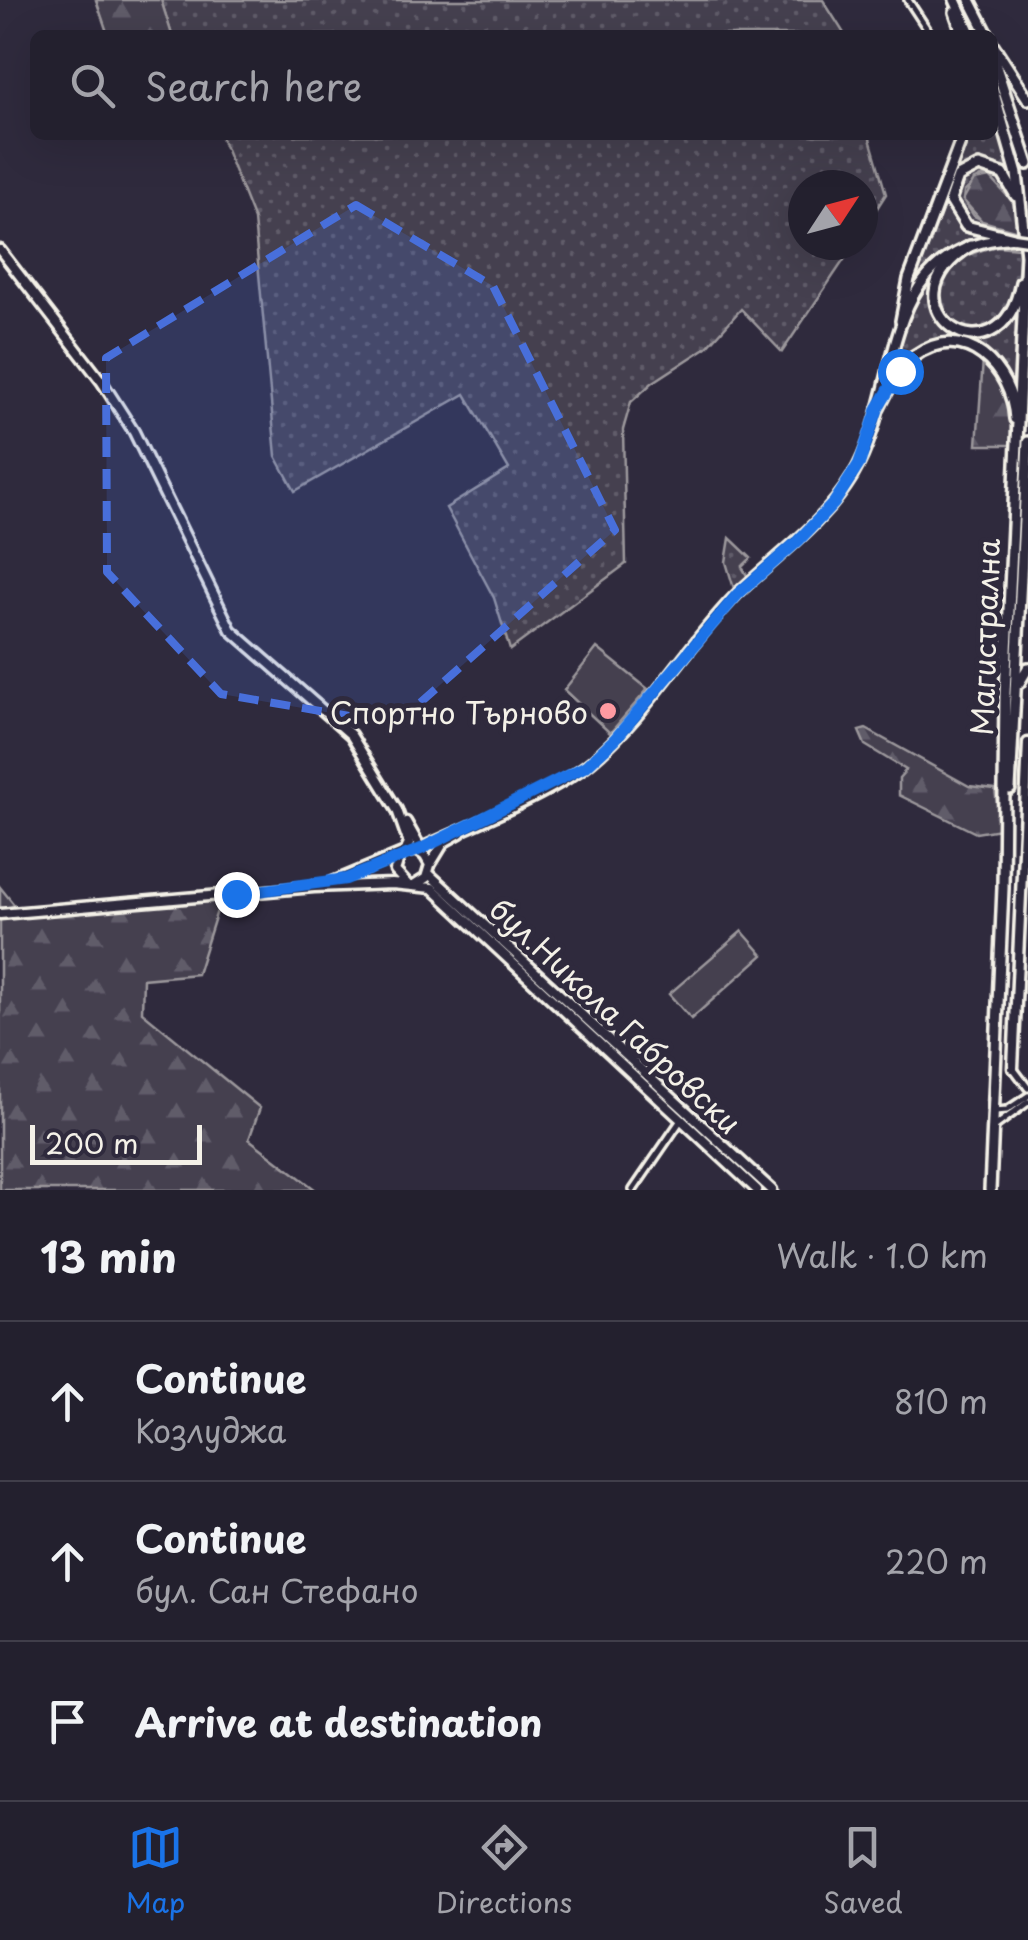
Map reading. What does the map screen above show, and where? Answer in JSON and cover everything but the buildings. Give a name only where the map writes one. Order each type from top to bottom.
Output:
[{"type":"main road","points":[[953,0],[961,30]]},
{"type":"main road","points":[[953,0],[968,30]]},
{"type":"main road","points":[[969,0],[983,30]]},
{"type":"main road","points":[[998,53],[1028,100]]},
{"type":"main road","points":[[998,73],[1028,164]]},
{"type":"main road","name":"Магистрална","points":[[990,1190],[1003,888],[1005,693],[1021,484],[1026,255],[1012,153],[998,107]]},
{"type":"main road","points":[[902,321],[962,140]]},
{"type":"main road","points":[[1014,238],[978,232],[962,224],[950,200],[960,175],[983,166],[1003,174],[1016,196],[1026,235]]},
{"type":"main road","points":[[970,246],[940,272],[934,295],[945,323],[972,336],[993,331],[1010,316],[1026,255]]},
{"type":"main road","points":[[878,408],[896,377],[918,354],[948,344],[976,350],[994,362],[1011,390],[1021,484],[1019,630],[1003,888]]},
{"type":"main road","points":[[1021,484],[1028,442]]},
{"type":"main road","points":[[1021,484],[1028,464]]},
{"type":"main road","points":[[1019,630],[1021,648],[1028,656]]},
{"type":"main road","points":[[1013,715],[1020,676],[1028,668]]},
{"type":"street","points":[[908,0],[928,30]]},
{"type":"street","points":[[912,286],[940,262],[970,246],[1026,235]]},
{"type":"street","name":"бул.Никола Габровски","points":[[0,250],[102,382],[134,432],[230,630],[351,735],[424,859],[772,1190]]},
{"type":"street","points":[[411,884],[424,859],[444,842],[567,778],[615,739],[730,602],[834,503],[859,464],[902,321]]},
{"type":"street","points":[[1028,743],[1013,1068],[1028,1096]]},
{"type":"street","points":[[397,810],[409,844],[395,871],[411,884]]},
{"type":"street","points":[[424,859],[486,817]]},
{"type":"street","points":[[314,886],[346,879],[403,853],[424,859]]},
{"type":"street","points":[[0,914],[314,886],[411,884]]},
{"type":"street","name":"бул.Никола Габровски","points":[[411,884],[432,888],[446,899],[757,1190]]},
{"type":"street","points":[[992,1111],[1007,1110],[1028,1096]]},
{"type":"street","points":[[991,1130],[1028,1096]]},
{"type":"street","points":[[632,1190],[682,1120]]},
{"type":"highlighted area","points":[[356,205],[493,286],[615,530],[396,724],[221,694],[107,572],[106,358]]},
{"type":"green space","points":[[96,0],[161,0],[170,30],[106,30]]},
{"type":"green space","points":[[161,0],[823,0],[842,30],[170,30]]},
{"type":"green space","points":[[998,120],[1015,183],[992,165],[970,166],[948,202],[961,225],[986,236],[946,253],[915,285],[911,283],[964,140],[998,140]]},
{"type":"green space","points":[[222,140],[870,140],[886,194],[878,207],[878,170],[788,170],[788,260],[844,260],[782,352],[741,309],[707,347],[652,383],[631,402],[623,430],[626,564],[510,650],[494,598],[446,508],[509,469],[465,394],[295,491],[276,456],[254,220]]},
{"type":"green space","points":[[978,170],[1003,178],[1014,197],[1009,199],[990,177],[980,177],[964,192],[963,200],[974,216],[1004,230],[971,226],[954,205],[959,181]]},
{"type":"green space","points":[[990,177],[1009,198],[1014,197],[1018,231],[982,221],[963,200],[974,180]]},
{"type":"green space","points":[[997,246],[1019,248],[1013,299],[996,325],[975,331],[955,323],[941,306],[940,284],[957,262]]},
{"type":"green space","points":[[938,270],[933,293],[935,312],[943,326],[955,335],[970,338],[987,334],[1005,323],[1022,304],[1015,401],[1009,378],[980,349],[928,346],[889,381],[911,308]]},
{"type":"green space","points":[[983,360],[998,379],[1006,399],[1011,445],[977,445]]},
{"type":"green space","points":[[730,538],[751,558],[742,567],[749,579],[735,592],[726,562]]},
{"type":"green space","name":"Спортно Търново","points":[[597,648],[648,689],[610,733],[564,690]]},
{"type":"green space","points":[[866,729],[969,786],[995,789],[1000,829],[976,833],[899,795],[899,778],[906,770],[865,745],[859,731]]},
{"type":"green space","points":[[0,887],[20,912],[222,895],[197,974],[143,979],[142,1012],[260,1108],[249,1139],[316,1190],[0,1190]]},
{"type":"green space","points":[[742,931],[763,955],[691,1019],[669,994]]},
{"type":"place","name":"Спортно Търново","points":[[608,711]]},
{"type":"route","points":[[236,894],[346,879],[410,850],[421,849],[586,766],[615,739],[738,594],[834,503],[859,464],[878,408],[900,371]]}]
